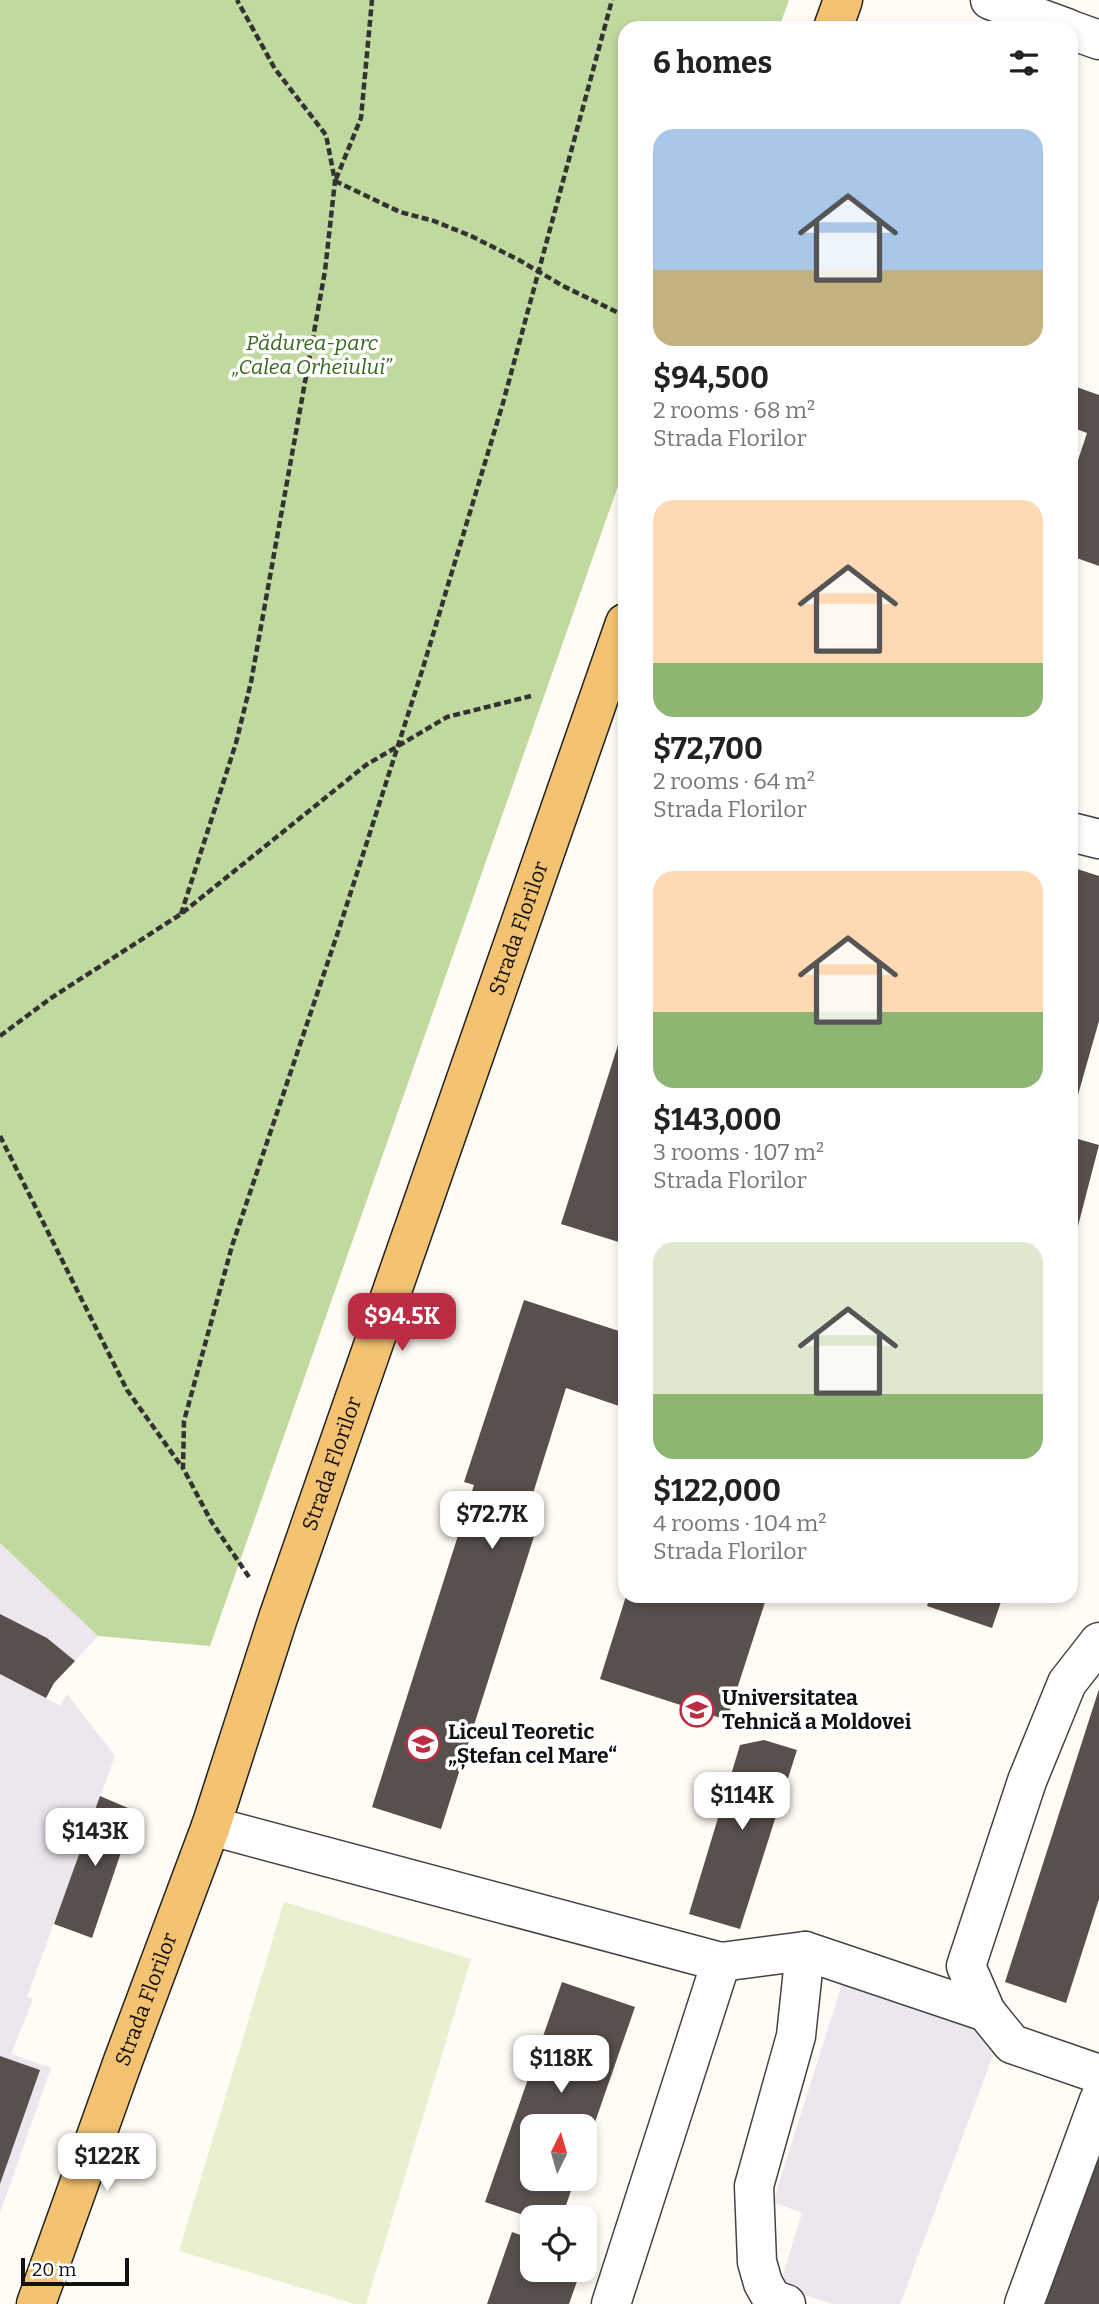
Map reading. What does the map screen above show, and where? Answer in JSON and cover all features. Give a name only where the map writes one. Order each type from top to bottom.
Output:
[{"type":"main road","points":[[836,21],[843,0]]},
{"type":"main road","name":"Strada Florilor","points":[[36,2304],[122,2061],[211,1826],[278,1618],[615,682],[618,664]]},
{"type":"lane","points":[[990,0],[1057,19]]},
{"type":"lane","points":[[1078,30],[1099,40]]},
{"type":"lane","points":[[1078,834],[1099,839]]},
{"type":"lane","points":[[1099,1642],[1067,1683],[1027,1781],[967,1966],[986,2011],[1012,2044],[1099,2074]]},
{"type":"lane","points":[[211,1826],[720,1962],[805,1951],[986,2011]]},
{"type":"lane","points":[[786,2304],[772,2300],[763,2283],[757,2262],[754,2186],[796,2036],[805,1951]]},
{"type":"lane","points":[[611,2304],[720,1962]]},
{"type":"lane","points":[[1024,2304],[1099,2100]]},
{"type":"path","points":[[237,0],[275,69],[326,135],[335,181]]},
{"type":"path","points":[[181,914],[236,743],[251,682],[325,271],[335,181],[361,118],[373,0]]},
{"type":"path","points":[[183,1468],[184,1421],[232,1246],[339,929],[503,403],[612,0]]},
{"type":"path","points":[[335,181],[400,212],[434,221],[471,236],[618,313]]},
{"type":"path","points":[[0,1036],[51,998],[181,914],[366,765],[447,716],[531,695]]},
{"type":"path","points":[[0,1136],[127,1390],[183,1468],[211,1521],[249,1577]]},
{"type":"shaded area","points":[[0,1543],[98,1636],[54,1683],[46,1698],[60,1706],[67,1694],[115,1756],[27,1997],[33,1999],[11,2054],[51,2068],[0,2213]]},
{"type":"shaded area","points":[[843,1981],[1001,2034],[900,2304],[833,2304],[779,2287],[802,2213],[773,2202]]},
{"type":"green space","name":"Pădurea-parc „Calea Orheiului”","points":[[0,0],[789,0],[782,21],[618,21],[618,486],[210,1646],[98,1636],[0,1543]]},
{"type":"green space","points":[[284,1902],[471,1959],[366,2304],[355,2304],[179,2251]]},
{"type":"building","points":[[1078,388],[1099,395],[1099,566],[1078,558],[1078,460],[1087,433],[1078,430]]},
{"type":"building","points":[[1078,869],[1099,876],[1099,1021],[1078,1095]]},
{"type":"building","points":[[618,1045],[618,1242],[561,1224]]},
{"type":"building","points":[[1078,1139],[1099,1145],[1078,1226]]},
{"type":"building","points":[[524,1300],[618,1331],[618,1406],[566,1388],[530,1503],[543,1508],[441,1829],[372,1807],[474,1485],[464,1482]]},
{"type":"building","points":[[624,1603],[765,1603],[727,1720],[600,1679]]},
{"type":"building","points":[[928,1603],[1001,1603],[992,1628],[927,1606]]},
{"type":"building","points":[[0,1614],[47,1638],[75,1661],[54,1683],[46,1698],[0,1674]]},
{"type":"building","points":[[1099,1689],[1099,1899],[1066,2003],[1005,1982]]},
{"type":"building","points":[[764,1740],[797,1750],[740,1929],[689,1914],[740,1745]]},
{"type":"building","points":[[100,1796],[135,1811],[92,1938],[54,1924]]},
{"type":"building","points":[[562,1982],[635,2007],[597,2116],[597,2114],[520,2114],[520,2191],[571,2191],[566,2205],[520,2205],[520,2214],[485,2202]]},
{"type":"building","points":[[0,2056],[40,2070],[0,2184]]},
{"type":"building","points":[[1099,2156],[1099,2304],[1045,2304]]},
{"type":"building","points":[[512,2232],[520,2235],[520,2282],[577,2282],[569,2304],[487,2304]]},
{"type":"place","name":"Universitatea Tehnică a Moldovei","points":[[697,1710]]},
{"type":"place","name":"Liceul Teoretic „Ștefan cel Mare“","points":[[423,1744]]}]
